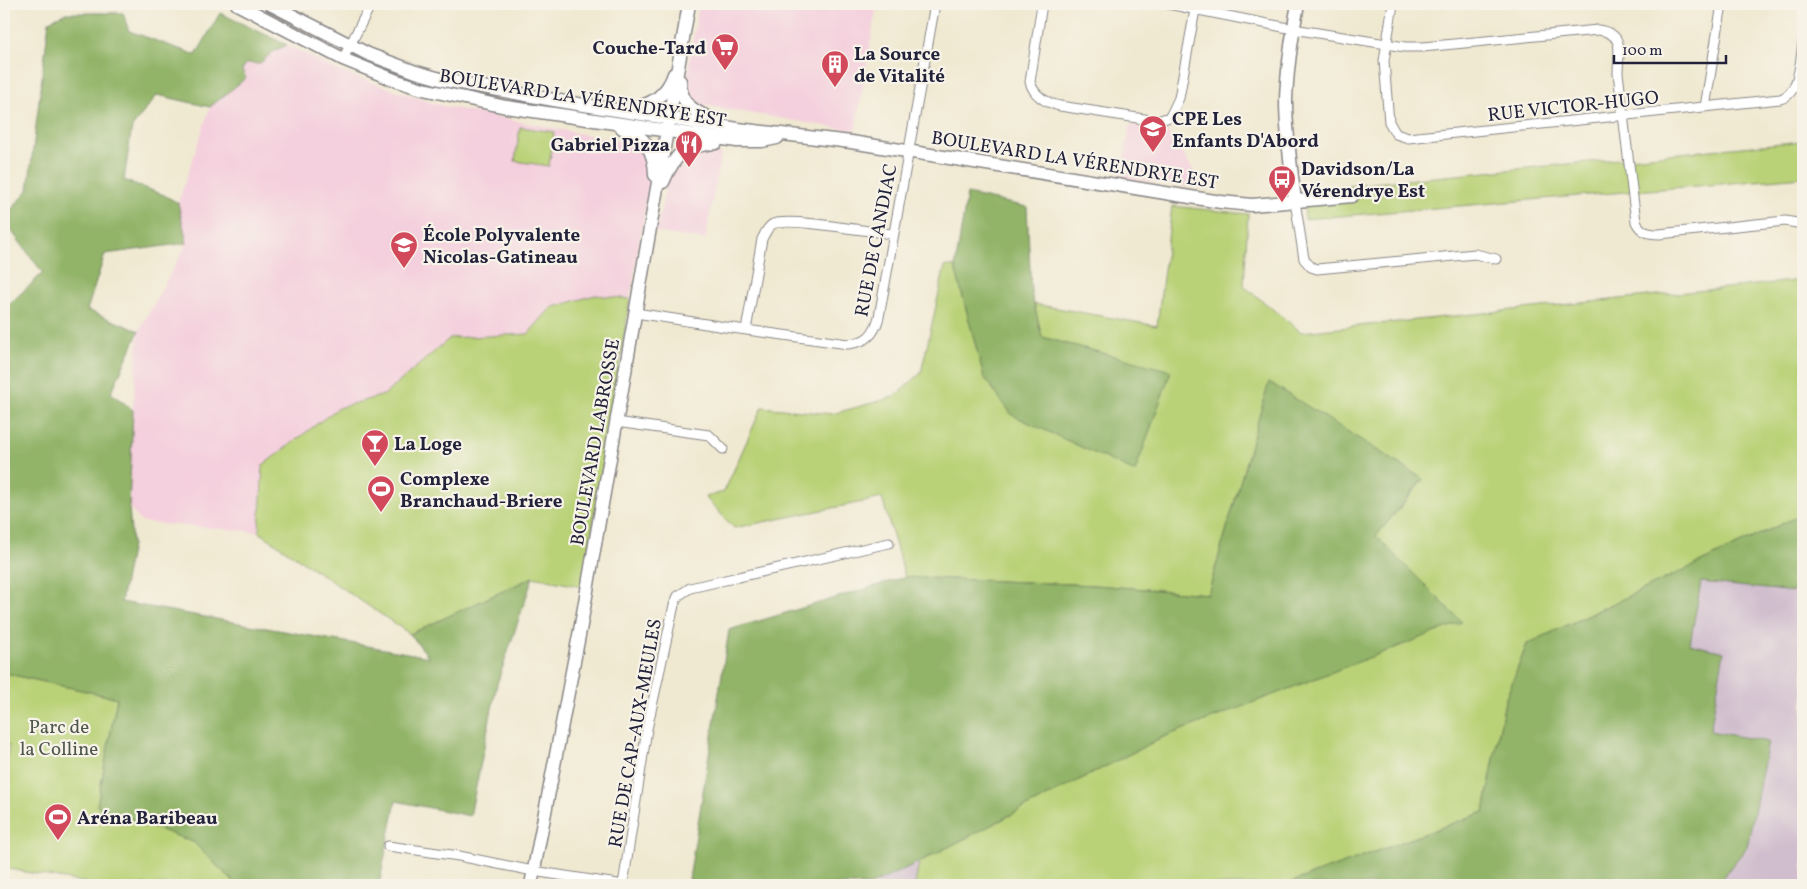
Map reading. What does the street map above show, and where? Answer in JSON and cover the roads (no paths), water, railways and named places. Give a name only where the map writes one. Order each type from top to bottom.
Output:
[{"type":"main road","name":"BOULEVARD LA VÉRENDRYE EST","points":[[237,4],[343,59],[397,81],[445,95],[506,107],[667,131],[738,135],[792,135],[851,142],[1221,202],[1252,205],[1352,196]]},
{"type":"main road","name":"BOULEVARD LA VÉRENDRYE EST","points":[[270,4],[349,45],[392,63],[444,80],[565,102],[670,118],[738,135]]},
{"type":"main road","name":"BOULEVARD LABROSSE","points":[[531,885],[581,625],[654,200],[690,4]]},
{"type":"main road","points":[[1295,201],[1287,133],[1286,102],[1288,67],[1298,4]]},
{"type":"main road","points":[[606,107],[640,107],[648,105],[655,100],[672,80],[681,50]]},
{"type":"main road","points":[[681,50],[680,87],[685,102],[693,111],[738,135]]},
{"type":"main road","points":[[596,120],[628,130],[647,144],[655,165],[654,200]]},
{"type":"main road","points":[[654,200],[671,164],[681,152],[697,145],[738,135]]},
{"type":"street","points":[[343,59],[371,4]]},
{"type":"street","name":"RUE DE CANDIAC","points":[[636,313],[848,344],[860,343],[868,338],[877,325],[935,4]]},
{"type":"street","points":[[1042,4],[1030,82],[1031,87],[1040,98],[1060,106],[1157,122],[1170,117],[1179,98],[1195,10]]},
{"type":"street","points":[[1168,4],[1293,29],[1386,45],[1423,48],[1589,30],[1605,30],[1615,37],[1618,42],[1618,73],[1636,222],[1639,228],[1644,232],[1659,234],[1785,221],[1803,224]]},
{"type":"street","points":[[1386,45],[1393,4]]},
{"type":"street","points":[[1705,107],[1722,4]]},
{"type":"street","name":"RUE VICTOR-HUGO","points":[[1386,45],[1384,61],[1390,122],[1396,134],[1416,138],[1780,100],[1789,96],[1796,84],[1803,43]]},
{"type":"street","points":[[1295,201],[1304,258],[1311,267],[1316,269],[1475,254],[1496,259]]},
{"type":"street","points":[[746,330],[762,240],[772,224],[796,222],[892,234]]},
{"type":"street","points":[[616,422],[709,435],[723,450]]},
{"type":"street","name":"RUE DE CAP-AUX-MEULES","points":[[624,885],[647,729],[674,606],[678,596],[690,588],[889,543]]},
{"type":"street","points":[[388,846],[459,856],[533,871],[624,885]]},
{"type":"place","name":"Couche-Tard","points":[[725,71]]},
{"type":"place","name":"La Source de Vitalité","points":[[835,88]]},
{"type":"place","name":"CPE Les Enfants D'Abord","points":[[1153,153]]},
{"type":"place","name":"Gabriel Pizza","points":[[689,168]]},
{"type":"place","name":"Davidson/La Vérendrye Est","points":[[1282,203]]},
{"type":"place","name":"École Polyvalente Nicolas-Gatineau","points":[[404,269]]},
{"type":"place","name":"La Loge","points":[[375,467]]},
{"type":"place","name":"Complexe Branchaud-Briere","points":[[381,513]]},
{"type":"place","name":"Aréna Baribeau","points":[[58,841]]},
{"type":"park label","name":"Parc de la Colline","points":[[59,737]]}]
